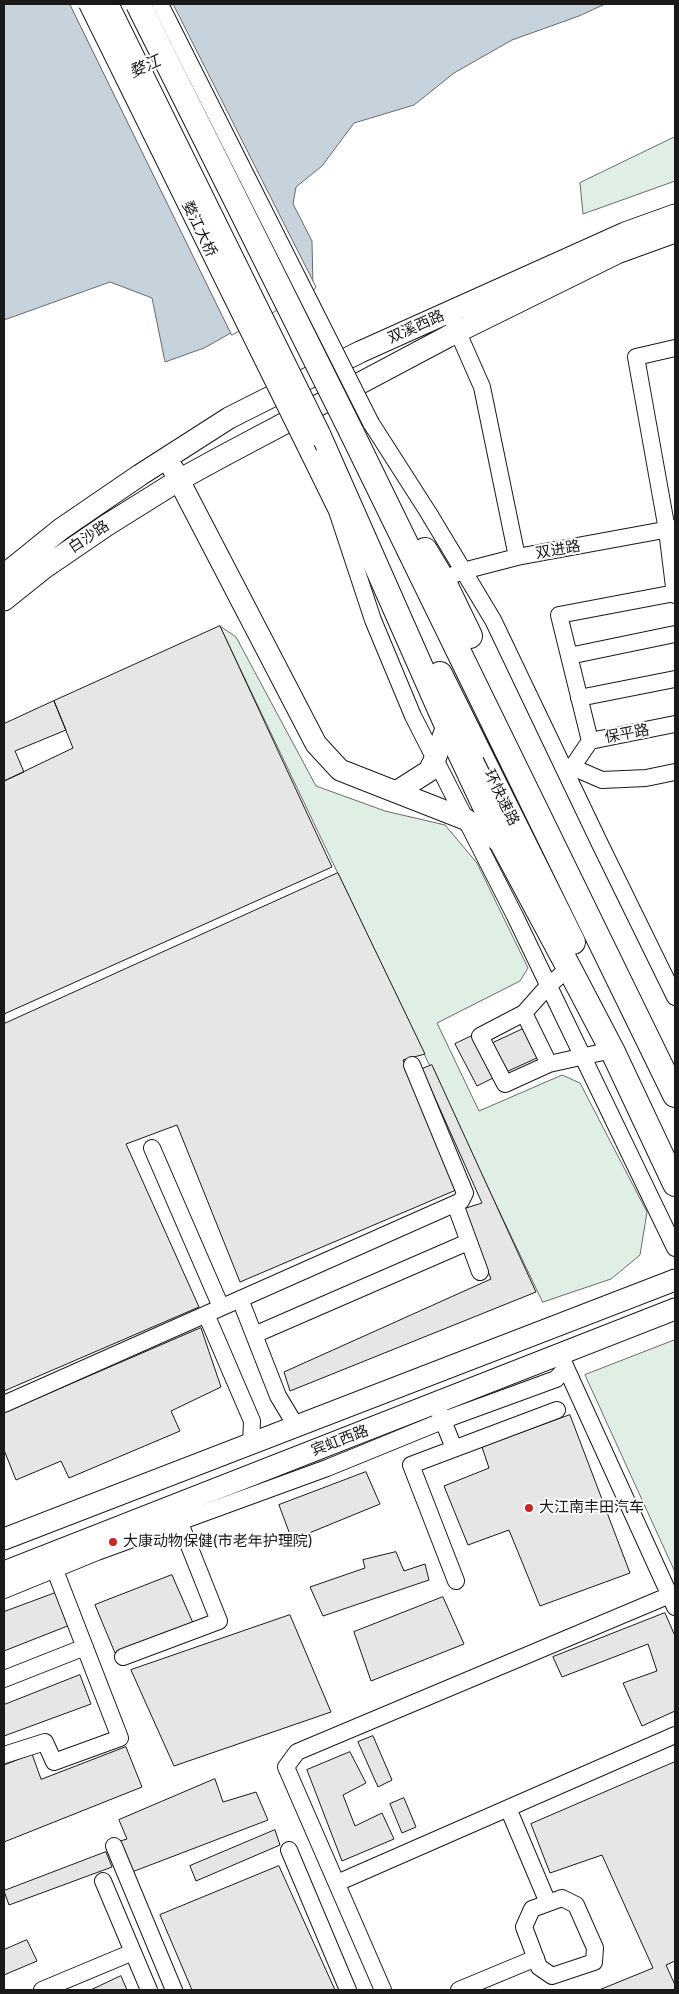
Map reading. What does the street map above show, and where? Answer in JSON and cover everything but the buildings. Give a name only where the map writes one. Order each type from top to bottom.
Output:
[{"type":"highway","name":"婺江大桥","points":[[106,4],[314,444]]},
{"type":"highway","points":[[138,4],[361,427],[453,575],[675,1058]]},
{"type":"highway","name":"一环快速路","points":[[361,427],[468,668],[675,1095]]},
{"type":"highway","name":"一环快速路","points":[[314,444],[439,672],[675,1149]]},
{"type":"highway","points":[[314,444],[502,843],[612,1052],[675,1184]]},
{"type":"main road","name":"双溪西路","points":[[167,458],[229,418],[360,352],[625,233],[675,214]]},
{"type":"main road","name":"双溪西路","points":[[178,480],[457,332],[617,253],[675,232]]},
{"type":"main road","points":[[167,458],[316,744],[340,770],[466,819],[502,843]]},
{"type":"main road","name":"白沙路","points":[[4,575],[61,529],[167,458]]},
{"type":"main road","name":"白沙路","points":[[4,600],[44,568],[178,480]]},
{"type":"main road","points":[[396,792],[428,771],[435,759],[447,726]]},
{"type":"main road","name":"宾虹西路","points":[[4,1539],[675,1280]]},
{"type":"main road","name":"宾虹西路","points":[[4,1572],[52,1562],[431,1415],[563,1361],[675,1309]]},
{"type":"street","name":"婺江大桥","points":[[87,4],[314,444]]},
{"type":"street","points":[[160,4],[361,427]]},
{"type":"street","points":[[449,312],[482,386],[517,557]]},
{"type":"street","points":[[590,741],[559,615],[675,594],[671,529],[636,357],[675,348]]},
{"type":"street","points":[[314,444],[374,620],[413,716],[466,819],[675,1248]]},
{"type":"street","name":"双进路","points":[[453,575],[517,557],[671,529]]},
{"type":"street","points":[[453,575],[493,620],[570,771],[675,997]]},
{"type":"street","points":[[569,656],[675,634]]},
{"type":"street","points":[[579,698],[675,679]]},
{"type":"street","name":"保平路","points":[[570,771],[590,741],[675,724]]},
{"type":"street","points":[[570,771],[602,780],[646,778],[675,772]]},
{"type":"street","points":[[569,968],[548,986],[524,1013],[480,1036],[505,1084],[549,1064],[582,1056],[612,1052]]},
{"type":"street","points":[[524,1013],[549,1064]]},
{"type":"street","points":[[4,1404],[461,1201],[466,1193],[412,1065]]},
{"type":"street","points":[[152,1148],[222,1307]]},
{"type":"street","points":[[455,1204],[480,1272]]},
{"type":"street","points":[[254,1335],[468,1242]]},
{"type":"street","points":[[240,1299],[278,1396],[296,1426]]},
{"type":"street","points":[[206,1314],[252,1422],[251,1444]]},
{"type":"street","points":[[383,1990],[286,1767],[297,1752],[673,1601],[563,1361]]},
{"type":"street","points":[[456,1581],[411,1465],[557,1410]]},
{"type":"street","points":[[431,1415],[454,1448]]},
{"type":"street","points":[[431,1415],[438,1454]]},
{"type":"street","points":[[124,1658],[219,1621],[176,1514]]},
{"type":"street","points":[[4,1590],[52,1562],[120,1738],[54,1762],[44,1742],[4,1755]]},
{"type":"street","points":[[4,1679],[85,1648]]},
{"type":"street","points":[[337,1883],[675,1735]]},
{"type":"street","points":[[508,1808],[548,1903]]},
{"type":"street","points":[[114,1846],[174,1990]]},
{"type":"street","points":[[289,1850],[348,1990]]},
{"type":"street","points":[[103,1881],[149,1990]]},
{"type":"street","points":[[562,1898],[576,1905],[596,1948],[594,1962],[552,1976],[539,1967],[524,1928],[532,1910],[548,1903],[562,1898]]},
{"type":"street","points":[[42,1990],[133,1952]]},
{"type":"street","points":[[459,1990],[536,1958]]},
{"type":"green space","points":[[675,137],[675,181],[583,214],[580,183]]},
{"type":"green space","points":[[220,626],[236,637],[316,786],[385,811],[445,825],[477,863],[528,968],[520,981],[437,1023],[479,1111],[562,1075],[580,1083],[647,1212],[640,1255],[611,1279],[543,1302]]},
{"type":"green space","points":[[675,1340],[675,1572],[585,1375]]},
{"type":"water","name":"婺江","points":[[4,4],[605,4],[579,16],[512,40],[454,73],[414,105],[354,123],[322,166],[296,187],[293,204],[312,241],[313,287],[204,348],[165,362],[152,298],[110,282],[4,320]]},
{"type":"pier","points":[[70,4],[173,4],[316,287],[314,290],[232,335]]},
{"type":"place","name":"大江南丰田汽车","points":[[529,1508]]},
{"type":"place","name":"大康动物保健(市老年护理院)","points":[[113,1542]]}]
